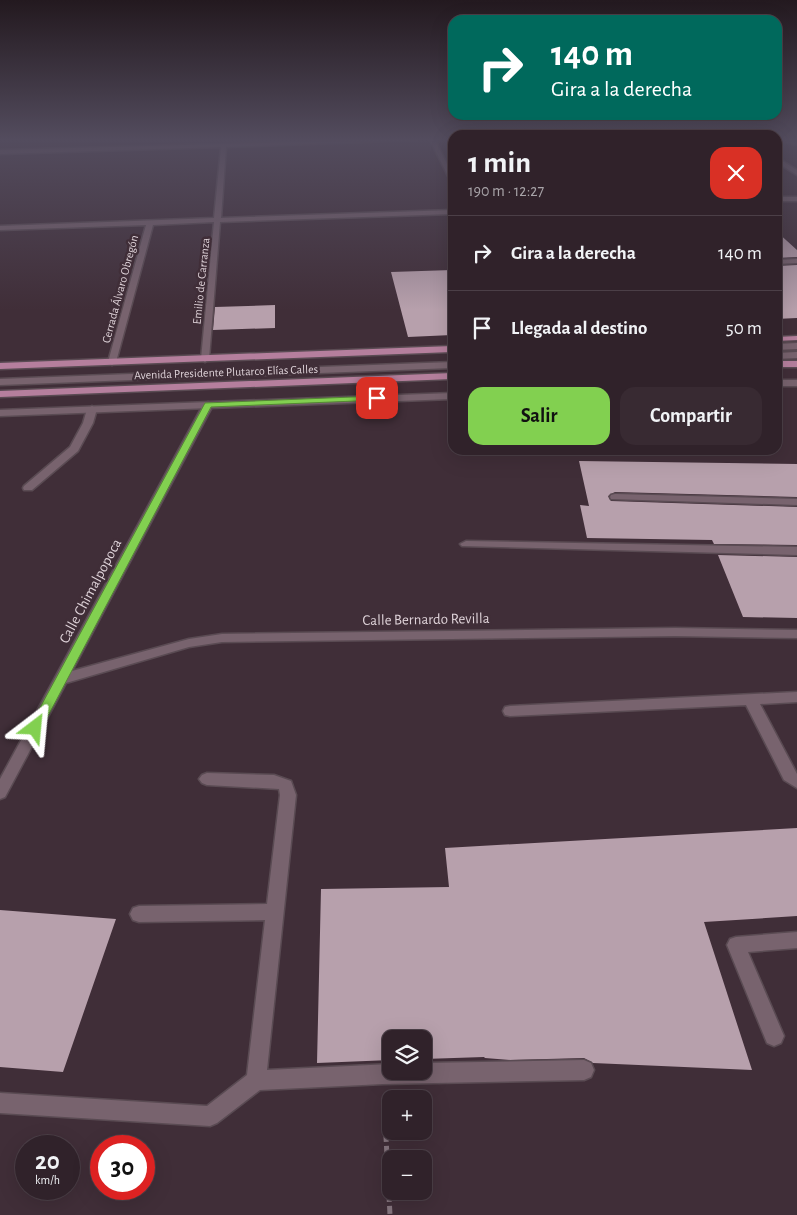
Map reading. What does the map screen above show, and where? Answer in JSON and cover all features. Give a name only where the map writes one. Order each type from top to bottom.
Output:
[{"type":"main road","points":[[782,339],[797,338]]},
{"type":"main road","name":"Avenida Presidente Plutarco Elías Calles","points":[[0,366],[448,349]]},
{"type":"main road","points":[[782,364],[797,364]]},
{"type":"main road","name":"Avenida Presidente Plutarco Elías Calles","points":[[0,394],[448,376]]},
{"type":"street","name":"Emilio de Carranza","points":[[205,359],[221,197]]},
{"type":"street","points":[[782,199],[797,199]]},
{"type":"street","points":[[0,228],[448,212]]},
{"type":"street","name":"Cerrada Álvaro Obregón","points":[[112,362],[150,223]]},
{"type":"street","points":[[782,262],[797,261]]},
{"type":"street","points":[[782,347],[797,346]]},
{"type":"street","points":[[782,356],[797,355]]},
{"type":"street","points":[[0,382],[448,365]]},
{"type":"street","points":[[782,383],[797,383]]},
{"type":"street","points":[[0,413],[448,396]]},
{"type":"street","name":"Calle Chimalpopoca","points":[[0,793],[208,405]]},
{"type":"street","points":[[28,488],[74,449],[88,423],[92,409]]},
{"type":"street","points":[[615,498],[797,502]]},
{"type":"street","points":[[466,544],[797,551]]},
{"type":"street","name":"Calle Bernardo Revilla","points":[[62,679],[189,643],[222,638],[675,632],[797,634]]},
{"type":"street","points":[[510,711],[797,697]]},
{"type":"street","points":[[750,699],[789,776],[797,782]]},
{"type":"street","points":[[207,779],[274,781],[286,785],[288,794],[256,1080]]},
{"type":"street","points":[[139,914],[274,912]]},
{"type":"street","points":[[774,1036],[736,945],[797,940]]},
{"type":"street","points":[[432,1073],[584,1070]]},
{"type":"street","points":[[0,1103],[210,1116],[256,1080],[382,1074]]},
{"type":"path","points":[[383,1080],[390,1215]]},
{"type":"building","points":[[782,236],[797,250],[797,257],[782,258]]},
{"type":"building","points":[[797,265],[797,318],[782,319],[782,266]]},
{"type":"building","points":[[448,270],[448,335],[408,337],[391,272]]},
{"type":"building","points":[[275,305],[275,328],[213,330],[215,307]]},
{"type":"building","points":[[579,461],[797,464],[797,497],[615,492],[608,496],[611,501],[797,507],[797,545],[714,544],[712,540],[587,538],[580,505],[589,506]]},
{"type":"building","points":[[718,555],[797,557],[797,618],[743,617]]},
{"type":"building","points":[[797,828],[797,916],[704,922],[752,1070],[593,1063],[584,1058],[510,1060],[484,1057],[432,1059],[432,1030],[382,1030],[382,1060],[317,1063],[321,889],[449,887],[445,848]]},
{"type":"building","points":[[0,910],[116,919],[63,1072],[0,1067]]},
{"type":"route","points":[[35,728],[208,405],[377,398]]}]
